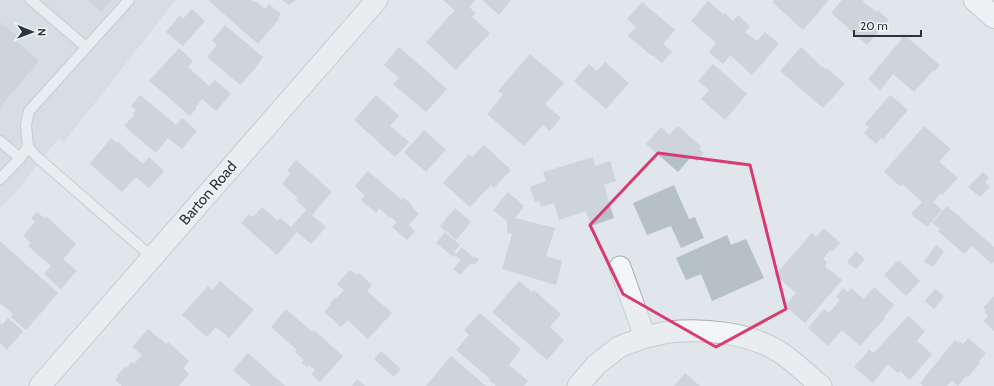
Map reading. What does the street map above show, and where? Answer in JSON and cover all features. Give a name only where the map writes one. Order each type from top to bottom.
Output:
[{"type":"main road","points":[[975,0],[994,16]]},
{"type":"street","name":"Barton Road","points":[[40,386],[377,0]]},
{"type":"street","points":[[620,267],[645,337]]},
{"type":"street","points":[[578,386],[596,365],[619,347],[645,337],[667,332],[689,330],[733,334],[756,341],[779,351],[821,386]]},
{"type":"lane","points":[[31,0],[86,48]]},
{"type":"lane","points":[[129,0],[29,111],[26,125],[28,147],[38,158],[152,258]]},
{"type":"lane","points":[[0,141],[20,158]]},
{"type":"lane","points":[[0,178],[20,158],[28,147]]},
{"type":"highlighted area","points":[[658,153],[750,165],[786,309],[716,347],[623,294],[590,225]]},
{"type":"shaded area","points":[[0,0],[176,0],[64,142],[58,139],[20,187],[0,209]]},
{"type":"building","points":[[87,0],[112,0],[101,12]]},
{"type":"building","points":[[251,0],[254,2],[255,1],[265,9],[269,4],[281,14],[278,18],[279,19],[258,44],[209,1]]},
{"type":"building","points":[[282,0],[296,0],[289,5]]},
{"type":"building","points":[[443,0],[475,0],[469,7],[476,13],[472,17],[490,33],[456,70],[426,42],[455,10]]},
{"type":"building","points":[[482,0],[511,0],[499,15]]},
{"type":"building","points":[[774,0],[829,0],[803,30],[772,2]]},
{"type":"building","points":[[842,0],[863,0],[863,2],[872,9],[876,12],[878,10],[889,20],[867,45],[831,13]]},
{"type":"building","points":[[708,1],[724,15],[725,13],[733,21],[738,15],[750,26],[745,32],[757,41],[765,32],[779,44],[752,75],[730,55],[723,64],[709,52],[716,43],[691,21]]},
{"type":"building","points":[[642,2],[675,30],[663,44],[672,52],[662,63],[628,36],[636,27],[627,19]]},
{"type":"building","points":[[192,9],[205,21],[183,46],[166,32],[180,15],[183,19]]},
{"type":"building","points":[[0,22],[17,36],[14,39],[39,61],[0,107]]},
{"type":"building","points":[[225,25],[263,57],[254,70],[240,85],[207,57],[217,45],[212,40]]},
{"type":"building","points":[[903,34],[940,65],[914,92],[893,74],[880,90],[868,79],[902,39],[900,38]]},
{"type":"building","points":[[399,47],[447,89],[426,112],[393,84],[399,78],[384,65]]},
{"type":"building","points":[[801,47],[822,67],[827,68],[845,84],[823,108],[780,71]]},
{"type":"building","points":[[179,48],[193,61],[188,67],[209,86],[215,80],[231,94],[216,111],[202,99],[190,116],[149,81]]},
{"type":"building","points":[[530,54],[564,83],[545,104],[561,118],[550,131],[543,125],[524,146],[487,114],[503,95],[498,91]]},
{"type":"building","points":[[605,62],[629,83],[606,109],[574,81],[589,64],[597,71]]},
{"type":"building","points":[[713,64],[747,94],[725,120],[701,99],[709,90],[698,81]]},
{"type":"building","points":[[140,95],[176,125],[182,118],[197,131],[182,149],[168,138],[156,153],[124,126],[134,115],[133,114],[136,110],[131,106]]},
{"type":"building","points":[[376,95],[399,116],[390,126],[409,142],[395,157],[354,120]]},
{"type":"building","points":[[890,95],[908,110],[883,139],[881,138],[876,144],[864,133],[869,127],[865,124]]},
{"type":"building","points":[[678,126],[701,146],[699,149],[704,153],[697,161],[691,157],[678,172],[646,144],[661,127],[669,135]]},
{"type":"building","points":[[924,126],[951,149],[939,162],[958,178],[933,202],[942,210],[927,227],[911,214],[922,202],[902,184],[901,187],[884,172]]},
{"type":"building","points":[[424,130],[446,150],[426,172],[404,153]]},
{"type":"building","points":[[111,138],[117,143],[118,142],[143,164],[149,157],[164,171],[149,188],[136,177],[122,192],[90,164]]},
{"type":"building","points":[[484,145],[511,170],[494,188],[491,185],[470,207],[443,183],[469,154],[472,157]]},
{"type":"building","points":[[593,157],[595,166],[610,161],[616,181],[604,185],[614,218],[591,226],[586,211],[559,220],[554,203],[541,207],[539,201],[535,202],[530,187],[546,181],[543,172]]},
{"type":"building","points":[[296,160],[332,192],[312,215],[296,200],[298,198],[282,184],[290,174],[287,171]]},
{"type":"building","points":[[368,171],[402,200],[404,198],[419,214],[409,225],[415,231],[407,240],[392,227],[397,222],[379,208],[376,213],[361,200],[365,195],[355,186]]},
{"type":"building","points":[[983,172],[989,178],[985,182],[990,187],[980,197],[968,187]]},
{"type":"building","points":[[674,185],[689,219],[695,217],[704,238],[681,248],[671,226],[647,235],[633,203]]},
{"type":"building","points":[[508,192],[524,206],[515,218],[555,228],[546,256],[562,261],[556,285],[502,269],[512,234],[507,233],[507,221],[493,210]]},
{"type":"building","points":[[947,206],[994,247],[994,261],[992,264],[972,246],[964,254],[938,231],[940,229],[932,223]]},
{"type":"building","points":[[262,207],[278,221],[280,218],[291,227],[306,210],[326,227],[311,244],[297,232],[277,255],[241,223],[249,214],[253,217]]},
{"type":"building","points":[[455,208],[471,222],[456,240],[440,226]]},
{"type":"building","points":[[37,212],[44,218],[46,216],[76,244],[63,259],[77,271],[61,289],[44,274],[51,266],[28,246],[31,243],[23,236],[35,222],[31,218]]},
{"type":"building","points":[[824,228],[840,243],[832,252],[830,250],[823,259],[827,262],[825,266],[842,280],[805,323],[785,306],[796,293],[775,275],[812,233],[816,237]]},
{"type":"building","points":[[445,232],[460,245],[454,252],[456,254],[462,247],[474,258],[475,256],[479,260],[474,265],[471,263],[460,275],[453,269],[461,260],[455,256],[453,257],[436,243]]},
{"type":"building","points":[[727,235],[731,245],[746,239],[764,278],[712,301],[701,274],[686,280],[676,258]]},
{"type":"building","points":[[0,241],[58,293],[26,330],[11,317],[13,314],[0,303]]},
{"type":"building","points":[[936,245],[944,251],[933,267],[924,262]]},
{"type":"building","points":[[856,251],[865,259],[856,269],[847,262]]},
{"type":"building","points":[[898,260],[920,281],[906,296],[884,275]]},
{"type":"building","points":[[350,270],[357,275],[359,273],[372,285],[367,291],[392,313],[368,339],[348,320],[341,327],[324,312],[331,304],[330,303],[344,290],[337,284]]},
{"type":"building","points":[[220,281],[254,310],[229,338],[216,327],[207,337],[182,315],[208,286],[213,290]]},
{"type":"building","points":[[519,281],[532,292],[534,290],[561,314],[550,327],[564,340],[547,360],[492,312]]},
{"type":"building","points":[[874,287],[894,305],[884,317],[885,318],[860,346],[842,330],[828,346],[808,328],[824,309],[829,313],[840,300],[836,297],[843,288],[848,292],[851,288],[864,299]]},
{"type":"building","points":[[935,289],[944,296],[934,309],[925,301]]},
{"type":"building","points":[[994,296],[994,331],[983,321],[988,316],[984,312],[986,310],[983,308]]},
{"type":"building","points":[[286,309],[312,332],[314,330],[343,356],[320,382],[311,374],[315,370],[309,365],[307,367],[302,363],[304,360],[295,352],[297,350],[271,327]]},
{"type":"building","points":[[480,313],[521,349],[509,365],[528,381],[524,386],[496,386],[456,350],[469,335],[464,330]]},
{"type":"building","points":[[908,316],[925,331],[917,341],[932,354],[910,380],[900,371],[898,373],[888,364],[873,383],[854,367],[869,350],[874,353]]},
{"type":"building","points":[[8,318],[23,331],[7,350],[0,343],[0,323],[2,325]]},
{"type":"building","points":[[148,329],[166,344],[168,342],[189,361],[183,368],[189,374],[179,386],[122,386],[115,380],[125,367],[126,368],[132,362],[134,364],[142,355],[132,347]]},
{"type":"building","points":[[968,338],[986,353],[968,377],[966,376],[958,386],[952,381],[947,386],[923,386],[920,383],[955,340],[963,344]]},
{"type":"building","points":[[381,351],[401,369],[394,377],[374,359]]},
{"type":"building","points":[[248,353],[285,386],[251,386],[233,370]]},
{"type":"building","points":[[451,356],[486,386],[426,386]]},
{"type":"building","points":[[685,373],[700,386],[674,386]]},
{"type":"building","points":[[357,379],[365,386],[352,386]]}]
